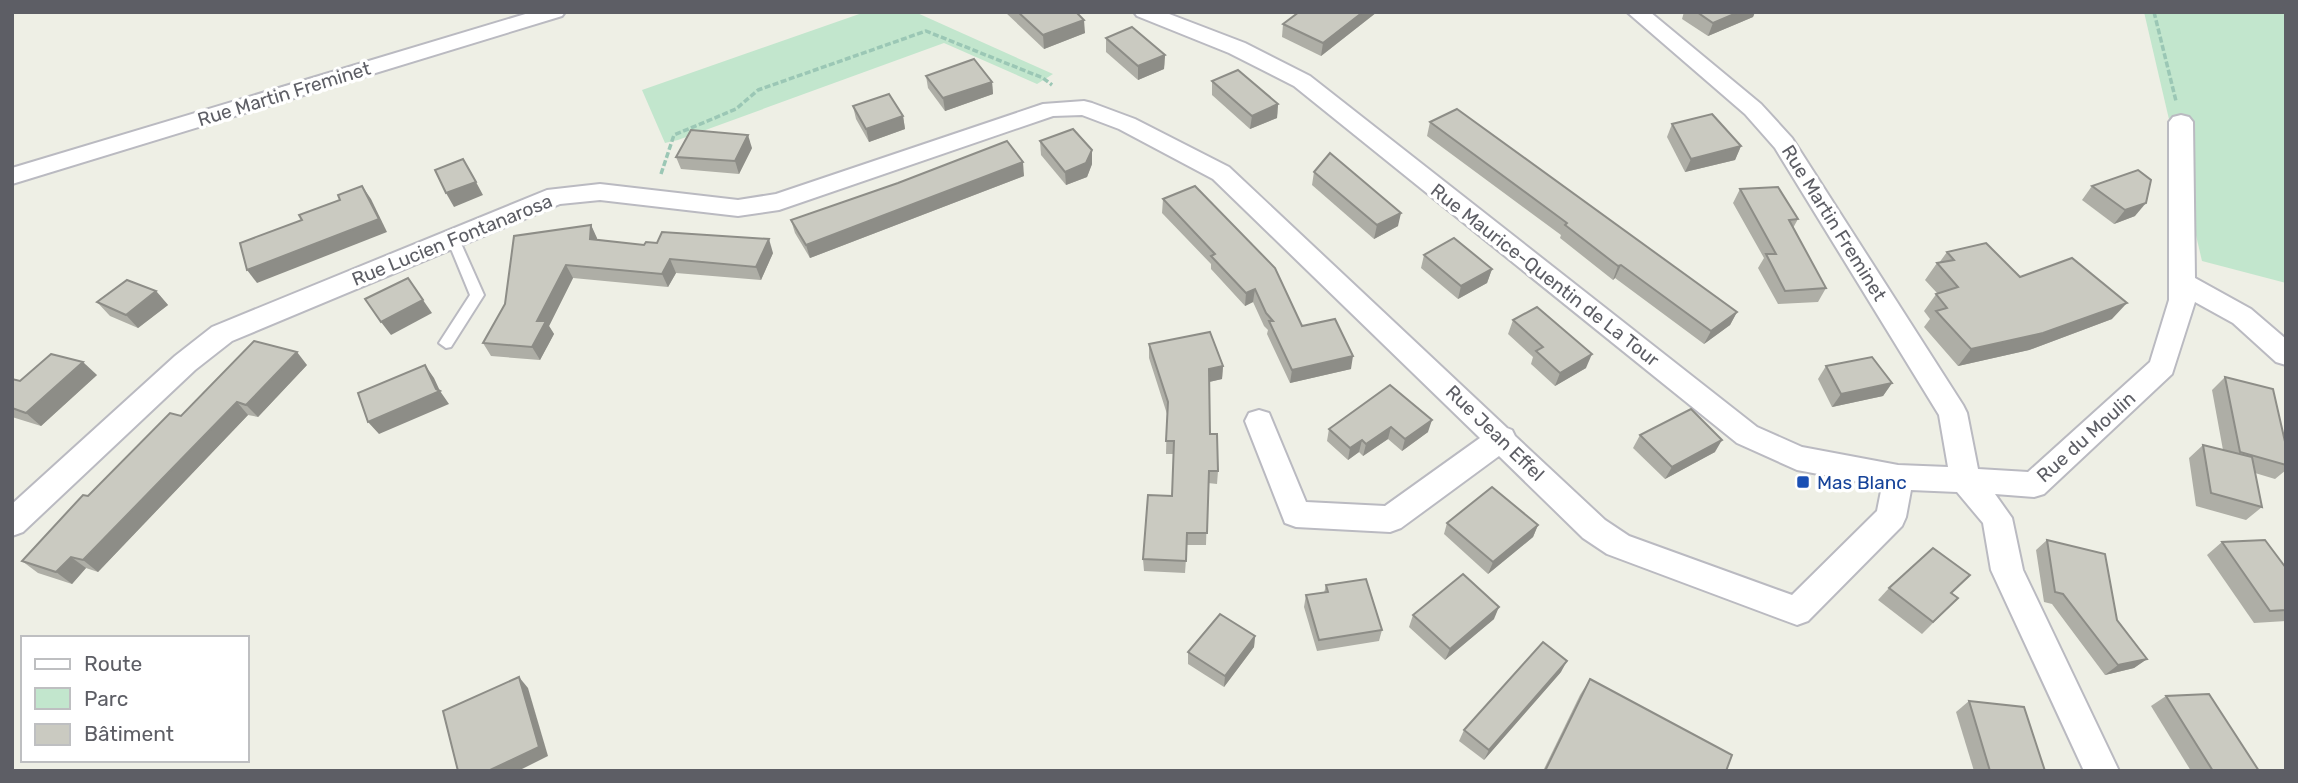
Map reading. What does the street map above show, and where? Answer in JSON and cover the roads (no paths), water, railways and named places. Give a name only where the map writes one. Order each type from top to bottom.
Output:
[{"type":"street","name":"Rue Martin Freminet","points":[[12,176],[555,12]]},
{"type":"street","name":"Rue Maurice-Quentin de La Tour","points":[[1144,12],[1237,48],[1302,82],[1747,435],[1797,458],[1898,477],[1965,480]]},
{"type":"street","name":"Rue Martin Freminet","points":[[1637,12],[1754,109],[1784,143],[1953,412],[1965,480]]},
{"type":"street","name":"Rue Jean Effel","points":[[1083,107],[1127,124],[1221,173],[1502,438],[1594,529],[1618,545],[1797,611],[1891,517],[1898,477]]},
{"type":"street","name":"Rue Lucien Fontanarosa","points":[[12,523],[186,362],[222,334],[556,196],[600,192],[738,208],[779,202],[1051,109],[1083,107]]},
{"type":"street","name":"Rue du Moulin","points":[[1965,480],[2034,485],[2162,368],[2182,300],[2182,122]]},
{"type":"street","points":[[2182,283],[2242,316],[2286,355]]},
{"type":"street","points":[[1259,421],[1296,514],[1390,519],[1502,438]]},
{"type":"street","points":[[1965,480],[1997,518],[2007,570],[2102,771]]},
{"type":"lane","points":[[446,343],[477,295],[453,239]]},
{"type":"place","name":"Mas Blanc","points":[[1803,482]]}]
